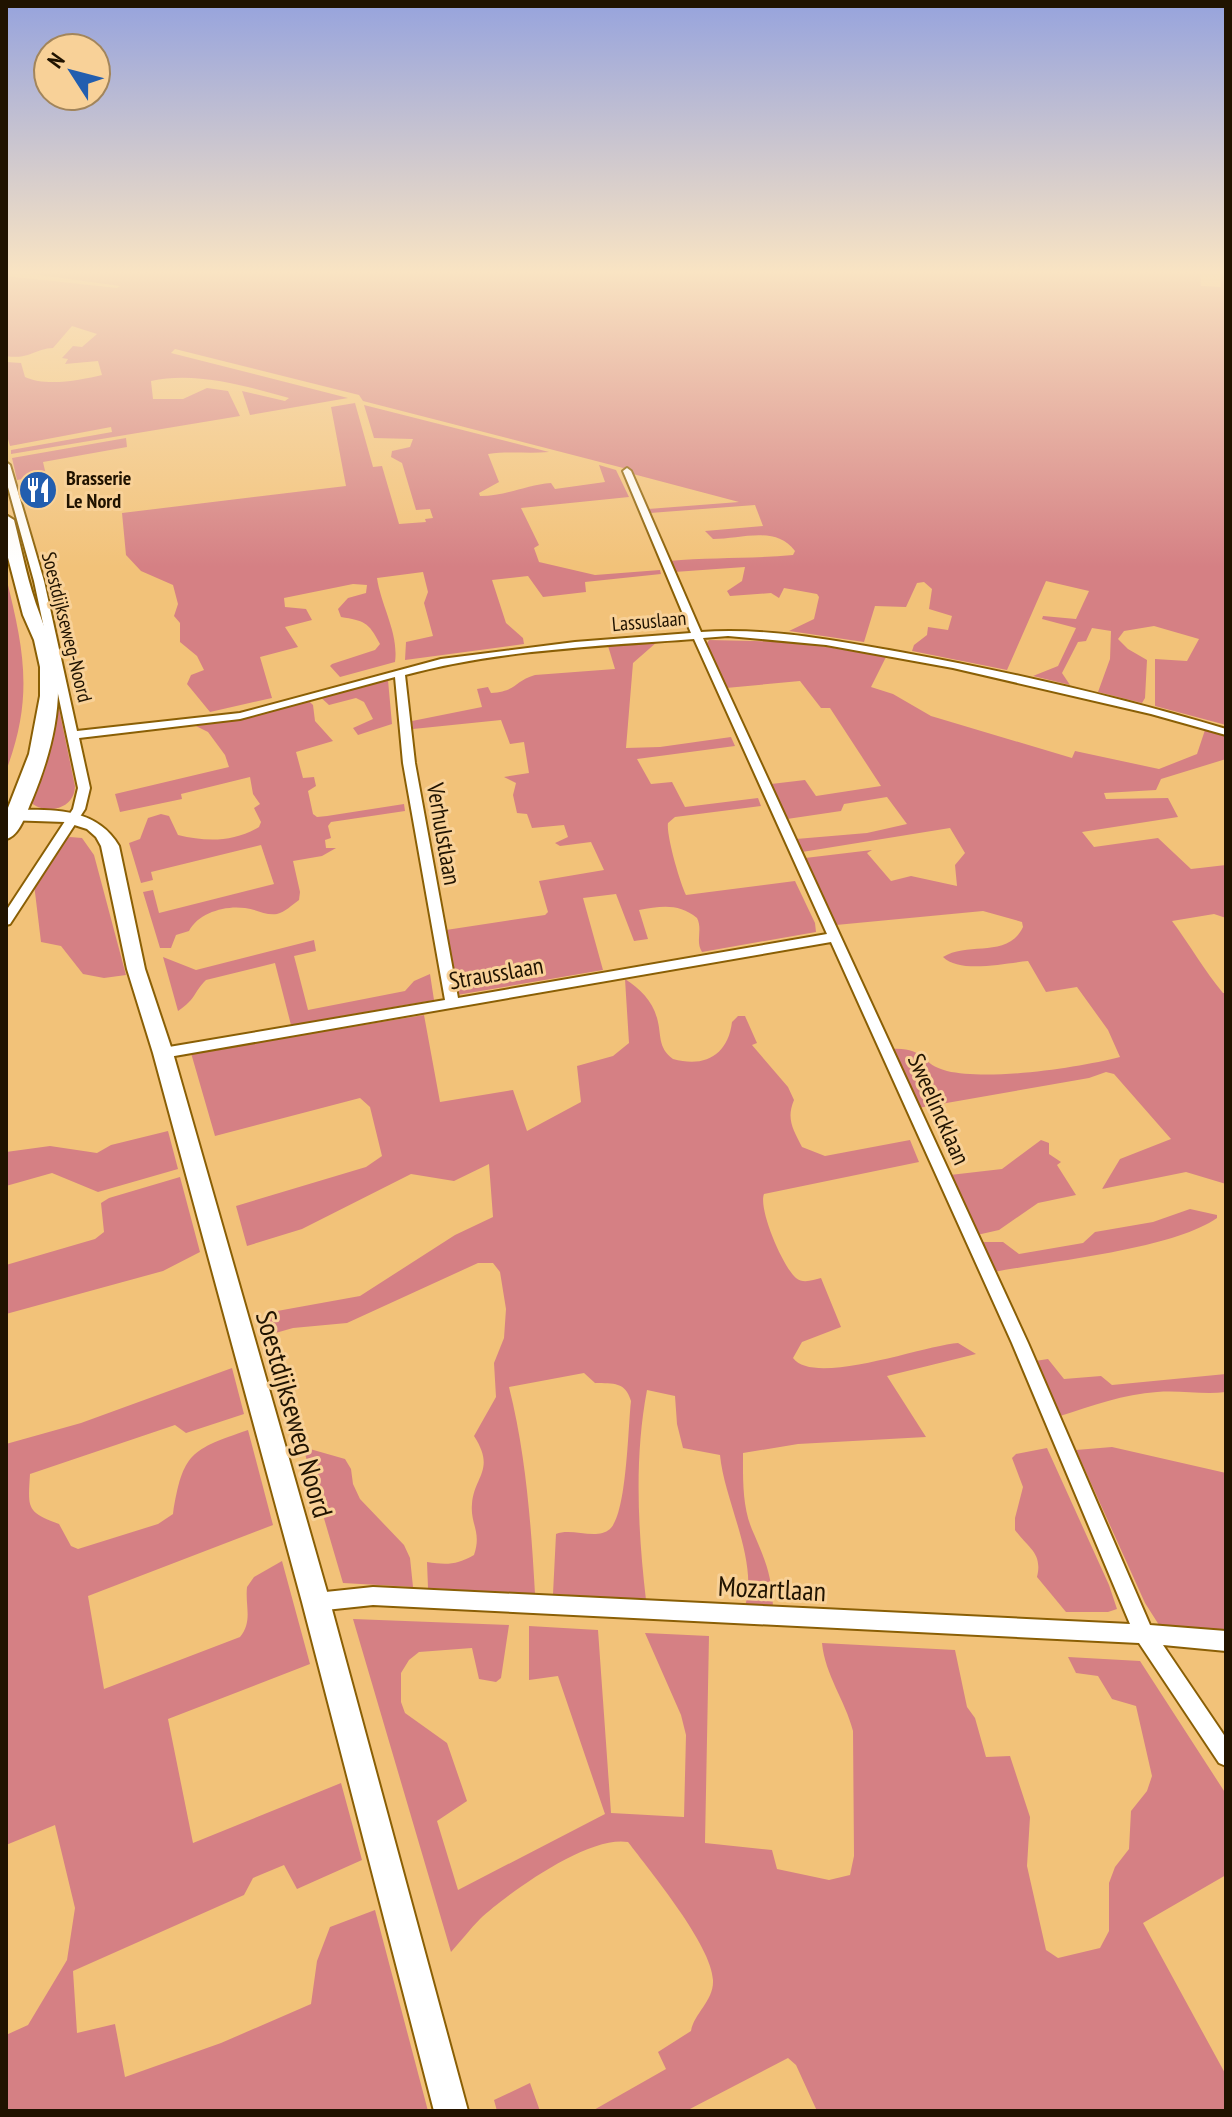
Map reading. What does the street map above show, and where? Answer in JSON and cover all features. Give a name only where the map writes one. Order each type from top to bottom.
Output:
[{"type":"main road","points":[[6,520],[31,615],[38,626],[44,651],[49,705],[34,769],[8,816]]},
{"type":"main road","name":"Soestdijkseweg Noord","points":[[8,816],[71,819],[94,825],[108,839],[136,969],[163,1053],[316,1602],[451,2111]]},
{"type":"street","name":"Soestdijkseweg-Noord","points":[[6,465],[39,581],[84,788],[84,800],[71,819]]},
{"type":"street","name":"Sweelincklaan","points":[[627,471],[697,635],[1020,1343],[1144,1634],[1226,1756]]},
{"type":"street","name":"Lassuslaan","points":[[73,735],[240,716],[400,672],[483,656],[728,633],[826,642],[953,665],[1154,711],[1226,732]]},
{"type":"street","name":"Verhulstlaan","points":[[400,672],[409,763],[452,1003]]},
{"type":"street","points":[[6,921],[71,819]]},
{"type":"street","name":"Strausslaan","points":[[163,1053],[836,937]]},
{"type":"street","name":"Mozartlaan","points":[[316,1602],[373,1596],[1144,1634],[1226,1641]]},
{"type":"shaded area","points":[[6,370],[23,370],[25,377],[43,382],[102,375],[101,370],[237,370],[348,398],[250,415],[242,391],[285,401],[289,398],[203,379],[168,378],[151,381],[153,399],[183,399],[207,388],[228,391],[240,416],[11,454],[11,450],[112,432],[111,427],[10,446],[6,432]]},
{"type":"shaded area","points":[[258,370],[1226,370],[1226,725],[1155,706],[1155,659],[1187,661],[1199,639],[1154,626],[1124,631],[1118,639],[1147,660],[1145,698],[1142,703],[1098,692],[1110,659],[1111,631],[1092,628],[1086,641],[1078,642],[1062,673],[1070,685],[1033,676],[1058,666],[1076,628],[1042,619],[1043,616],[1076,619],[1089,591],[1046,581],[1007,670],[912,651],[914,645],[927,635],[928,627],[948,630],[952,616],[929,609],[932,589],[924,582],[917,583],[906,607],[875,606],[864,642],[789,631],[814,619],[817,594],[784,588],[779,598],[771,593],[730,596],[727,591],[742,581],[745,567],[674,572],[669,561],[793,555],[795,551],[778,538],[757,535],[713,539],[705,531],[763,526],[755,505],[650,513],[648,509],[739,502],[633,474],[631,470],[363,401],[359,395]]},
{"type":"shaded area","points":[[355,403],[373,467],[382,466],[399,524],[426,522],[425,519],[433,518],[430,509],[416,510],[402,463],[391,457],[392,451],[410,447],[413,439],[374,438],[364,405],[549,452],[488,454],[499,482],[479,493],[480,496],[551,483],[555,489],[605,482],[599,465],[616,470],[629,497],[521,508],[539,545],[534,548],[539,562],[595,575],[660,570],[661,574],[585,582],[586,592],[543,597],[528,576],[492,580],[506,623],[523,638],[524,644],[405,660],[406,642],[433,636],[424,603],[428,592],[423,572],[377,578],[392,630],[395,662],[340,677],[330,666],[332,664],[375,650],[380,644],[368,626],[341,617],[338,609],[348,598],[366,593],[367,585],[353,584],[284,598],[285,607],[306,609],[312,620],[285,627],[298,647],[260,657],[272,698],[210,712],[187,684],[191,675],[204,670],[197,656],[180,642],[180,623],[174,616],[178,604],[173,585],[141,571],[126,555],[122,513],[346,486],[331,407]]},
{"type":"shaded area","points":[[126,438],[127,447],[43,462],[46,475],[17,480],[12,458]]},
{"type":"shaded area","points":[[6,577],[18,628],[23,696],[15,744],[6,771]]},
{"type":"shaded area","points":[[709,640],[798,642],[886,657],[871,687],[893,694],[931,716],[1072,758],[1075,751],[1159,769],[1197,754],[1205,730],[1226,735],[1226,759],[1161,779],[1156,790],[1104,793],[1106,799],[1168,798],[1178,817],[1082,832],[1094,847],[1158,838],[1191,869],[1226,865],[1226,918],[1214,914],[1172,921],[1216,984],[1226,993],[1226,1184],[1186,1172],[1102,1189],[1120,1159],[1171,1139],[1114,1074],[1106,1072],[1089,1078],[918,1108],[891,1049],[917,1053],[947,1071],[986,1075],[1057,1069],[1120,1057],[1108,1030],[1077,987],[1046,992],[1028,961],[971,966],[960,965],[943,957],[953,952],[1008,943],[1023,927],[1022,922],[983,911],[836,925],[805,858],[872,850],[867,853],[891,881],[911,876],[957,886],[955,865],[965,853],[950,828],[802,852],[796,839],[867,833],[907,824],[887,797],[844,804],[841,811],[787,819],[771,784],[805,780],[816,796],[881,786],[830,708],[821,708],[800,681],[726,688],[706,645]]},
{"type":"shaded area","points":[[657,642],[633,663],[626,748],[660,747],[731,737],[735,746],[637,759],[651,784],[672,782],[685,807],[758,798],[761,806],[675,817],[668,823],[674,859],[686,895],[795,881],[815,923],[816,932],[702,952],[697,918],[690,913],[662,907],[639,910],[648,939],[634,941],[616,894],[583,898],[603,970],[457,995],[446,930],[545,915],[548,912],[539,881],[604,870],[591,842],[560,846],[555,843],[568,837],[564,825],[532,828],[527,814],[517,813],[513,795],[516,783],[504,777],[529,773],[524,742],[510,744],[501,720],[413,729],[412,721],[482,707],[477,689],[488,687],[491,693],[500,692],[535,675],[615,669],[608,646]]},
{"type":"shaded area","points":[[51,670],[75,786],[70,801],[50,809],[35,806],[29,801]]},
{"type":"shaded area","points":[[374,677],[388,680],[392,724],[358,735],[353,728],[373,719],[364,702],[356,698],[329,705],[317,694]]},
{"type":"shaded area","points":[[306,698],[313,705],[315,721],[333,741],[296,752],[303,778],[314,777],[316,786],[308,791],[313,814],[317,817],[327,816],[404,804],[405,811],[331,822],[328,826],[331,838],[325,840],[326,848],[336,848],[322,856],[293,861],[299,900],[283,912],[273,914],[245,908],[221,909],[199,919],[189,931],[176,935],[171,948],[160,948],[143,892],[153,890],[159,913],[274,884],[261,845],[151,872],[153,880],[141,883],[129,843],[140,839],[148,818],[161,814],[169,816],[178,835],[210,840],[239,836],[259,827],[261,822],[254,808],[260,804],[253,794],[250,777],[181,794],[182,799],[120,812],[115,794],[229,767],[225,755],[208,732],[190,723]]},
{"type":"shaded area","points":[[82,838],[94,855],[126,975],[104,978],[83,974],[61,946],[41,942],[34,884],[63,840]]},
{"type":"shaded area","points":[[314,940],[316,951],[294,956],[308,1010],[405,991],[414,981],[430,974],[434,1000],[291,1025],[275,963],[206,980],[178,1011],[163,957],[196,970]]},
{"type":"shaded area","points":[[625,979],[649,1000],[657,1018],[662,1045],[673,1059],[695,1062],[713,1056],[726,1043],[732,1022],[738,1016],[745,1016],[757,1043],[752,1045],[788,1087],[794,1100],[791,1118],[802,1147],[825,1156],[910,1140],[919,1162],[764,1194],[768,1224],[785,1262],[799,1280],[821,1278],[841,1327],[802,1342],[793,1358],[805,1366],[846,1367],[958,1343],[976,1354],[887,1376],[926,1437],[798,1444],[743,1453],[745,1505],[768,1569],[773,1607],[745,1606],[748,1570],[720,1455],[683,1448],[675,1396],[647,1390],[640,1442],[639,1495],[646,1600],[553,1594],[556,1534],[598,1534],[610,1529],[620,1506],[626,1469],[629,1395],[622,1387],[595,1383],[584,1373],[509,1387],[527,1489],[535,1594],[428,1588],[427,1562],[446,1564],[462,1561],[474,1555],[476,1547],[472,1504],[484,1465],[474,1436],[496,1397],[494,1363],[504,1338],[506,1309],[500,1272],[493,1263],[478,1263],[347,1323],[293,1328],[272,1334],[266,1313],[360,1296],[455,1235],[493,1217],[489,1164],[454,1181],[411,1174],[302,1229],[247,1246],[236,1206],[366,1167],[382,1156],[370,1107],[360,1098],[215,1136],[191,1053],[424,1015],[440,1102],[513,1090],[527,1131],[581,1102],[577,1066],[613,1056],[629,1043]]},
{"type":"shaded area","points":[[168,1131],[178,1169],[98,1192],[52,1173],[6,1186],[6,1152],[50,1146],[97,1153],[111,1145]]},
{"type":"shaded area","points":[[1041,1140],[1049,1143],[1049,1154],[1061,1162],[1057,1165],[1076,1195],[1038,1203],[999,1230],[977,1235],[950,1175],[1002,1169]]},
{"type":"shaded area","points":[[180,1177],[200,1252],[163,1271],[6,1314],[6,1265],[95,1239],[104,1232],[101,1203]]},
{"type":"shaded area","points":[[1190,1209],[1217,1215],[1217,1218],[1197,1229],[1142,1246],[994,1272],[980,1242],[1003,1242],[1019,1254],[1083,1243],[1095,1232],[1153,1222]]},
{"type":"shaded area","points":[[1048,1359],[1064,1379],[1101,1376],[1112,1385],[1226,1374],[1226,1392],[1145,1393],[1060,1416],[1035,1361]]},
{"type":"shaded area","points":[[232,1368],[244,1414],[186,1433],[175,1425],[30,1474],[31,1507],[40,1516],[59,1524],[71,1546],[78,1549],[158,1524],[173,1514],[181,1478],[193,1456],[214,1443],[248,1430],[273,1525],[88,1596],[104,1689],[240,1637],[247,1619],[247,1587],[254,1577],[282,1561],[310,1664],[168,1719],[193,1843],[341,1783],[362,1860],[297,1889],[284,1865],[253,1878],[244,1895],[73,1971],[77,2033],[115,2024],[125,2077],[221,2043],[311,2004],[317,1961],[330,1927],[375,1910],[428,2111],[6,2111],[6,2035],[28,2025],[67,1960],[75,1908],[55,1825],[6,1845],[6,1444],[81,1423]]},
{"type":"shaded area","points":[[303,1447],[345,1459],[360,1499],[404,1545],[410,1558],[413,1587],[343,1583]]},
{"type":"shaded area","points":[[1112,1447],[1226,1473],[1226,1630],[1159,1625],[1145,1603],[1076,1450]]},
{"type":"shaded area","points":[[1047,1448],[1117,1609],[1108,1612],[1066,1612],[1037,1577],[1036,1556],[1015,1530],[1023,1487],[1012,1458],[1016,1454]]},
{"type":"shaded area","points":[[353,1619],[509,1625],[501,1678],[496,1682],[479,1679],[472,1648],[419,1652],[401,1673],[401,1702],[405,1713],[447,1743],[467,1801],[437,1821],[458,1890],[605,1814],[558,1676],[529,1680],[529,1626],[598,1630],[611,1813],[684,1817],[686,1735],[681,1715],[645,1633],[709,1636],[705,1843],[772,1850],[777,1869],[829,1880],[850,1875],[854,1856],[853,1731],[827,1666],[822,1643],[955,1650],[967,1707],[975,1718],[986,1757],[1010,1756],[1030,1817],[1027,1866],[1046,1950],[1058,1958],[1100,1948],[1109,1931],[1109,1883],[1115,1867],[1129,1849],[1131,1811],[1147,1791],[1152,1776],[1136,1706],[1112,1699],[1098,1676],[1076,1673],[1068,1657],[1140,1661],[1226,1794],[1226,1875],[1143,1923],[1226,2075],[1226,2111],[817,2111],[796,2065],[788,2058],[686,2111],[592,2111],[666,2069],[658,2052],[691,2031],[712,1987],[710,1965],[702,1948],[678,1909],[628,1842],[612,1842],[572,1856],[529,1881],[480,1919],[451,1952]]},
{"type":"shaded area","points":[[530,2083],[540,2111],[497,2111],[494,2100]]},
{"type":"place","name":"Brasserie Le Nord","points":[[38,490]]}]
